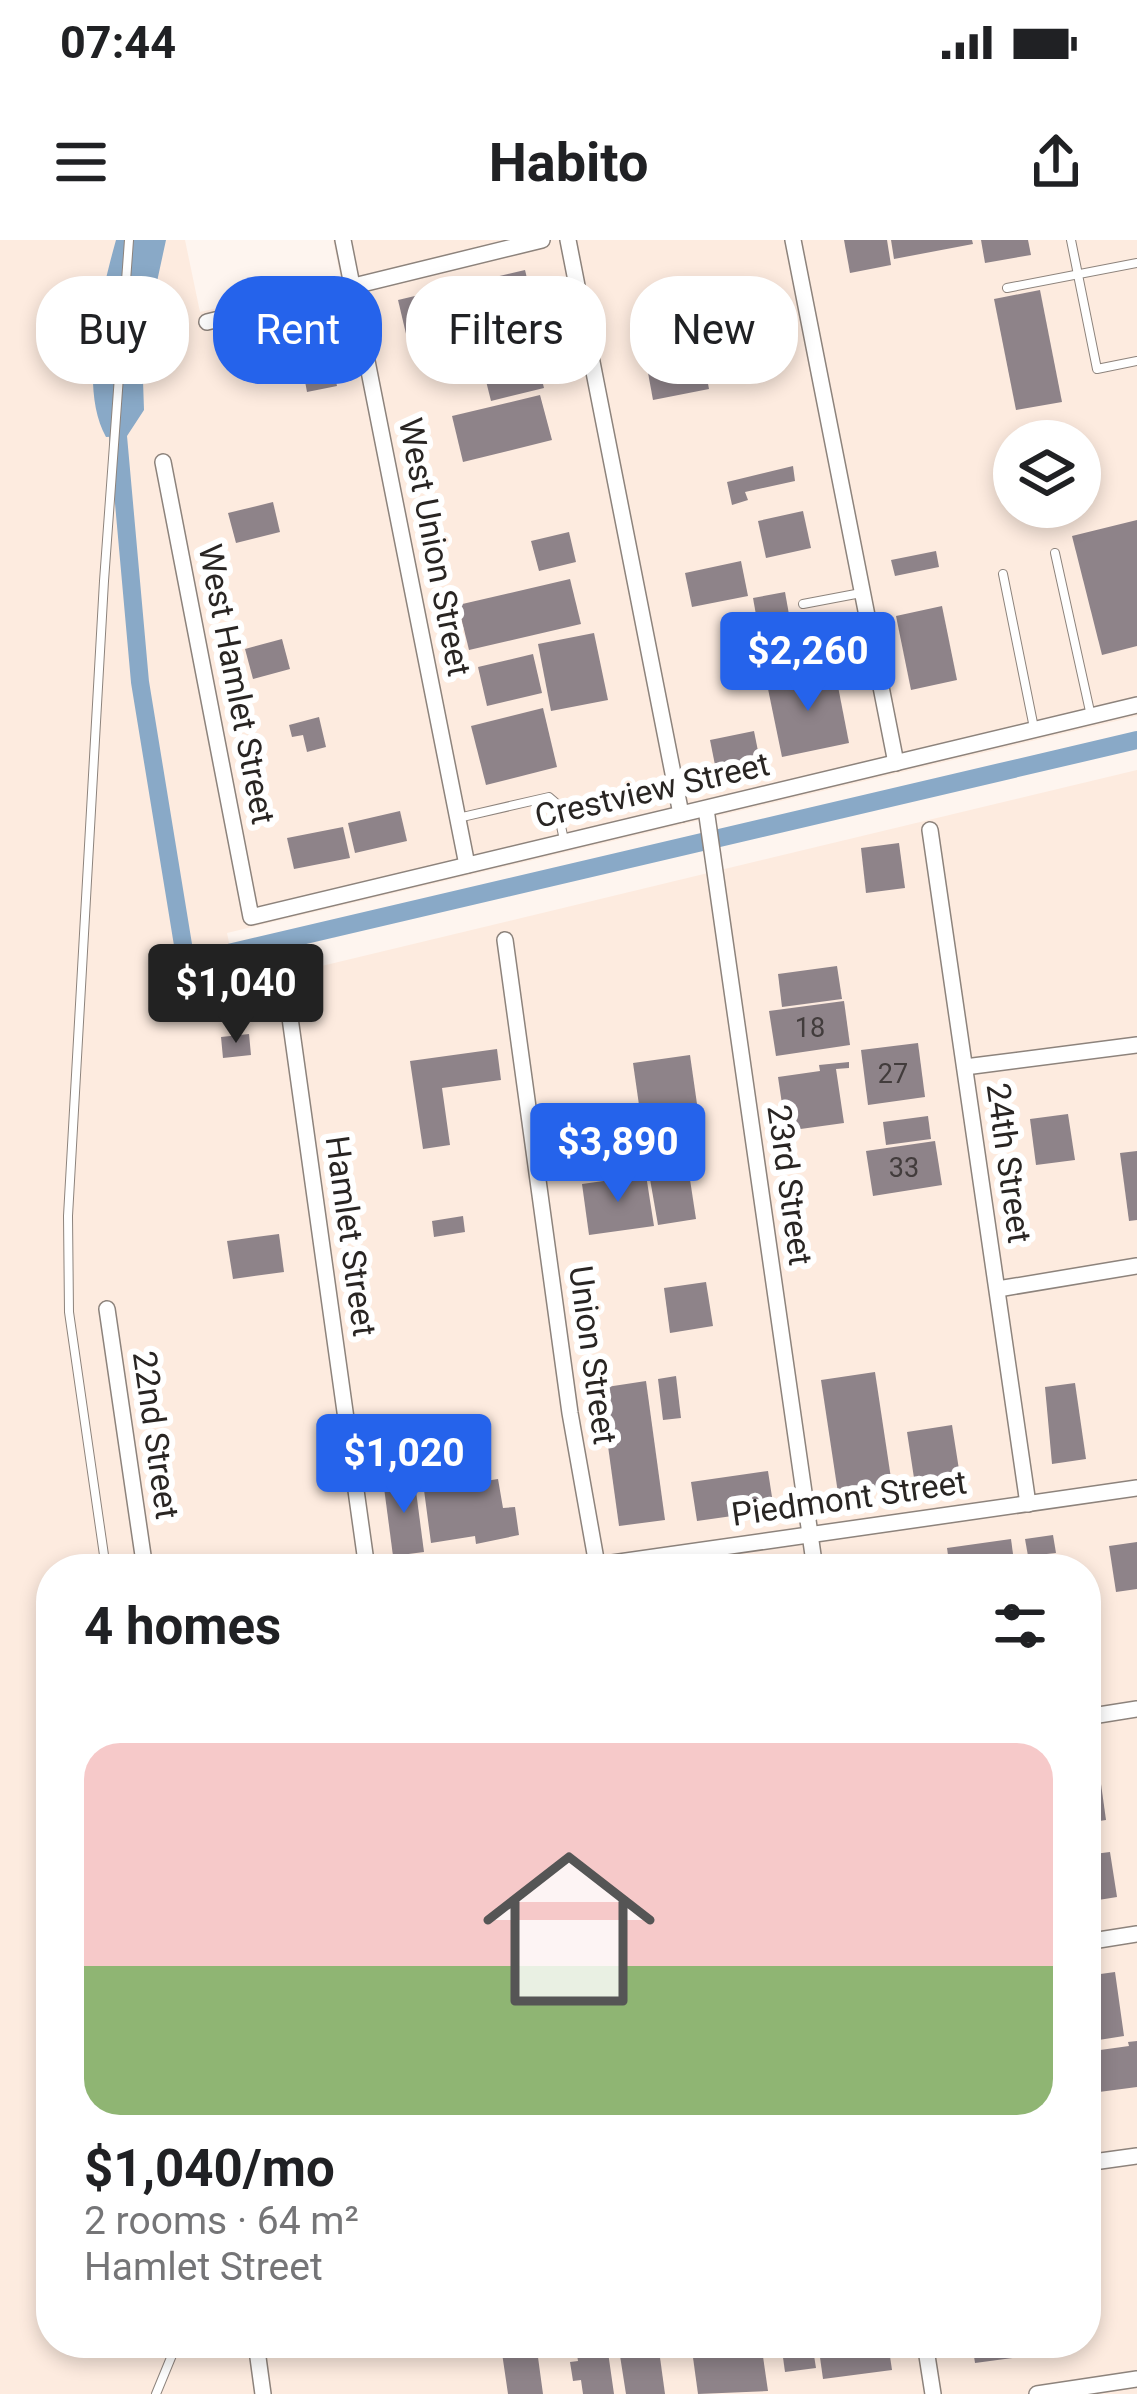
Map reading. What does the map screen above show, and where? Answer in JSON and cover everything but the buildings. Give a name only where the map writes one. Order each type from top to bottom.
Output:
[{"type":"street","name":"West Union Street","points":[[344,240],[351,276]]},
{"type":"street","points":[[382,280],[542,240]]},
{"type":"street","points":[[568,240],[681,814]]},
{"type":"street","points":[[793,240],[862,593],[879,721],[896,763]]},
{"type":"street","points":[[207,322],[213,321]]},
{"type":"street","name":"West Union Street","points":[[372,384],[467,865]]},
{"type":"street","name":"West Hamlet Street","points":[[163,462],[251,917]]},
{"type":"street","name":"Crestview Street","points":[[251,917],[681,814],[707,817],[896,763],[1137,705]]},
{"type":"street","name":"23rd Street","points":[[707,817],[812,1554]]},
{"type":"street","name":"24th Street","points":[[930,830],[1028,1504]]},
{"type":"street","name":"Union Street","points":[[505,940],[570,1413],[595,1554]]},
{"type":"street","name":"Hamlet Street","points":[[285,982],[365,1554]]},
{"type":"street","points":[[965,1067],[1137,1045]]},
{"type":"street","points":[[998,1289],[1137,1266]]},
{"type":"street","name":"22nd Street","points":[[107,1309],[143,1554]]},
{"type":"street","name":"Piedmont Street","points":[[668,1554],[1137,1488]]},
{"type":"street","points":[[1101,1715],[1137,1709]]},
{"type":"street","points":[[1101,1940],[1137,1934]]},
{"type":"street","points":[[1101,2161],[1137,2156]]},
{"type":"street","points":[[258,2358],[263,2394]]},
{"type":"street","points":[[927,2358],[933,2394]]},
{"type":"street","points":[[1037,2394],[1137,2379]]},
{"type":"lane","points":[[104,1554],[69,1312],[68,1216],[102,604],[129,240]]},
{"type":"lane","points":[[1071,240],[1097,369],[1137,361]]},
{"type":"lane","points":[[1007,288],[1137,263]]},
{"type":"lane","points":[[1055,553],[1091,716]]},
{"type":"lane","points":[[1003,574],[1034,729]]},
{"type":"lane","points":[[802,604],[862,593]]},
{"type":"lane","points":[[458,818],[549,797],[556,803],[565,842]]},
{"type":"lane","points":[[156,2394],[171,2358]]},
{"type":"shaded area","points":[[0,240],[185,240],[200,312],[213,309],[213,384],[382,384],[382,276],[340,276],[333,240],[1137,240],[1137,716],[227,933],[238,986],[1137,770],[1137,2394],[0,2394]]},
{"type":"water","points":[[116,240],[166,240],[158,276],[108,276]]},
{"type":"water","points":[[94,384],[143,384],[144,410],[127,436],[106,437]]},
{"type":"waterway","points":[[117,425],[140,682],[186,963],[1137,740]]}]
